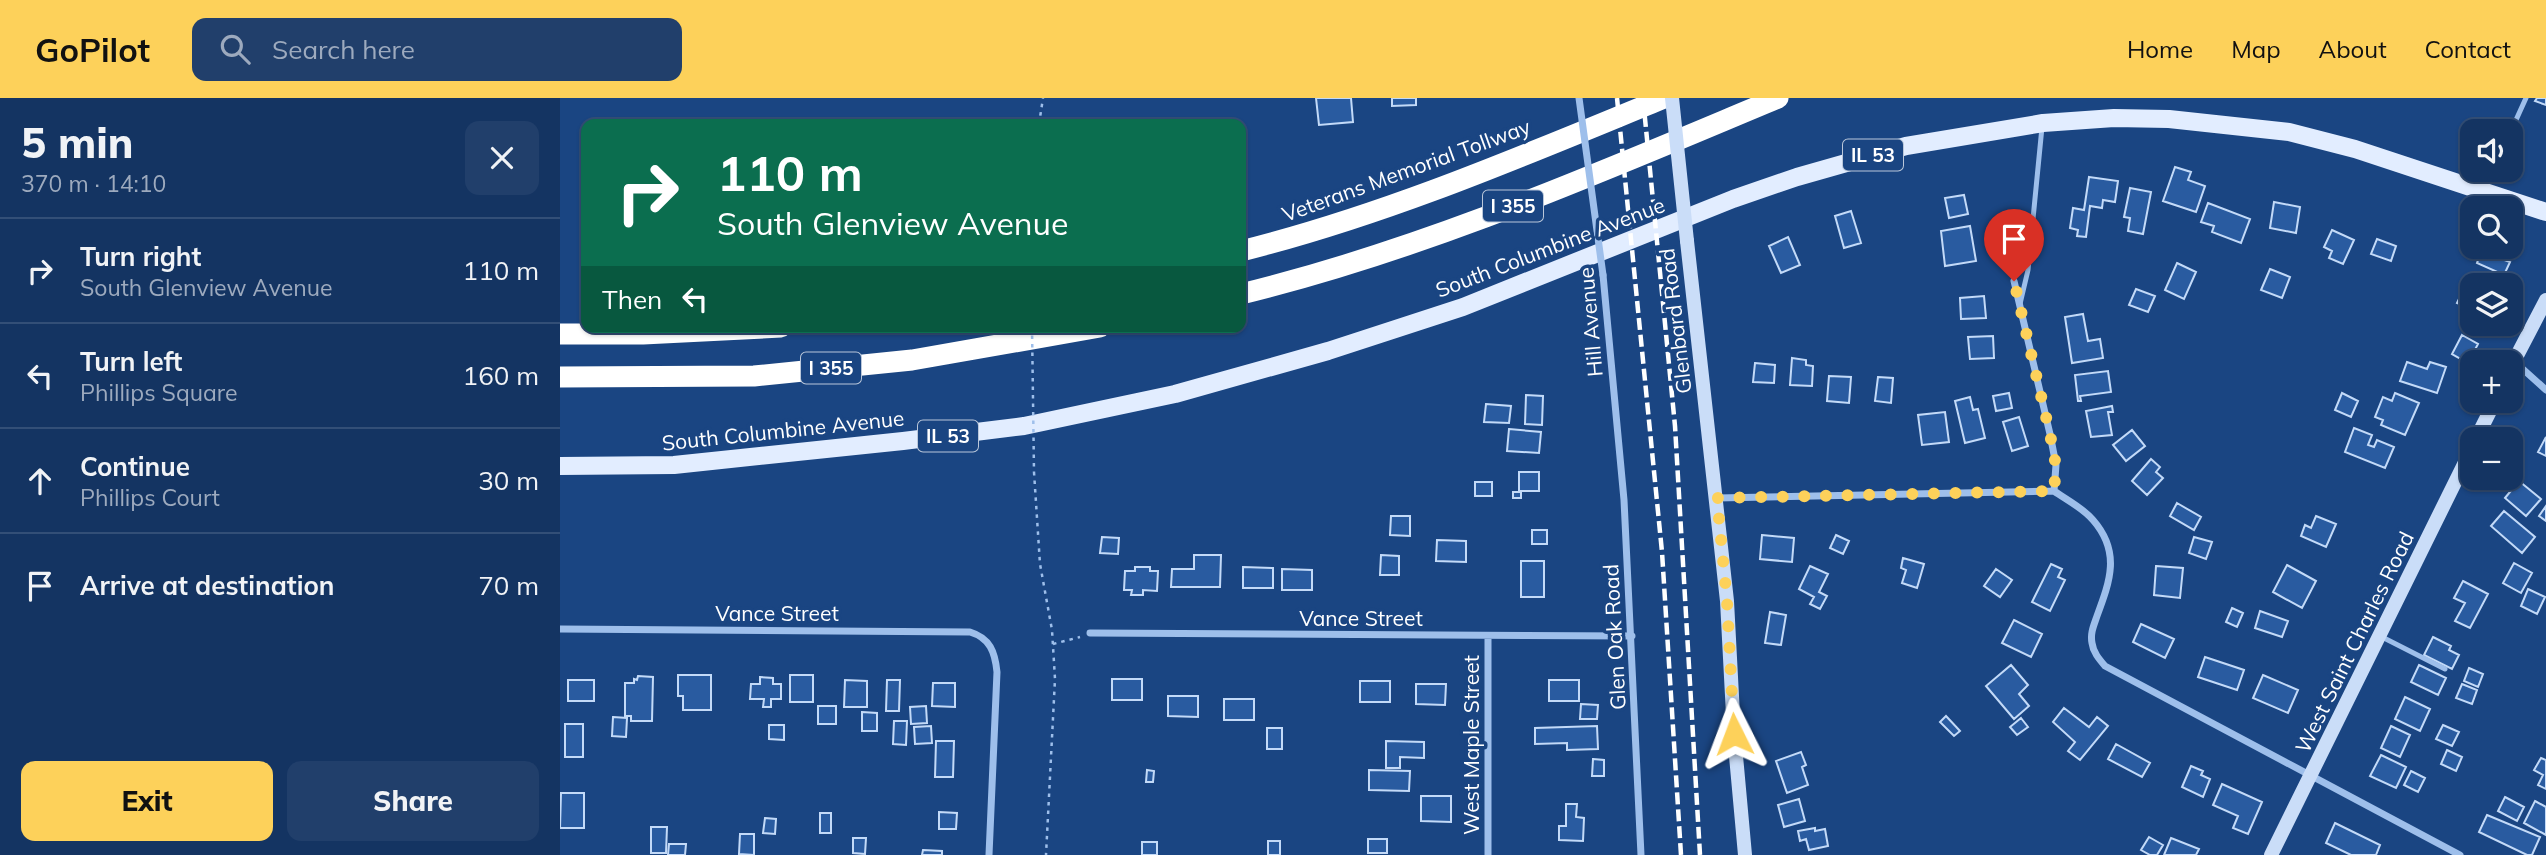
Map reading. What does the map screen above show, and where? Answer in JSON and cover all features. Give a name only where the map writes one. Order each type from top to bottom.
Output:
[{"type":"highway","name":"Veterans Memorial Tollway","points":[[1246,250],[1289,239],[1376,210],[1532,152],[1664,98]]},
{"type":"highway","name":"I 355","points":[[1246,293],[1389,250],[1545,194],[1778,98]]},
{"type":"highway","points":[[560,334],[663,333]]},
{"type":"highway","name":"I 355","points":[[560,377],[754,376],[912,360],[1066,333]]},
{"type":"main road","name":"South Columbine Avenue","points":[[560,466],[674,465],[890,443],[1024,426],[1175,394],[1328,351],[1463,307],[1733,199],[1797,177],[1906,146],[2043,123],[2114,118],[2169,119],[2288,132],[2355,149],[2546,212]]},
{"type":"street","name":"Hill Avenue","points":[[1579,98],[1592,179],[1616,418]]},
{"type":"street","name":"Glenbard Road","points":[[1672,98],[1727,601],[1734,734],[1745,855]]},
{"type":"street","points":[[2014,281],[2050,434],[2056,466],[2054,491]]},
{"type":"street","points":[[2520,350],[2546,300]]},
{"type":"street","points":[[2523,372],[2546,390]]},
{"type":"street","name":"Glen Oak Road","points":[[1616,418],[1632,636],[1641,855]]},
{"type":"street","name":"West Saint Charles Road","points":[[2271,855],[2460,473]]},
{"type":"street","points":[[1717,498],[2054,491],[2092,519],[2108,545],[2111,575],[2092,632],[2096,655],[2105,666],[2460,855]]},
{"type":"street","name":"Vance Street","points":[[560,629],[970,632],[979,635],[990,644],[997,672],[989,855]]},
{"type":"street","name":"Vance Street","points":[[1090,634],[1632,636]]},
{"type":"street","name":"West Maple Street","points":[[1488,636],[1488,855]]},
{"type":"lane","points":[[2516,119],[2526,98]]},
{"type":"lane","points":[[2020,304],[2028,270],[2043,123]]},
{"type":"lane","points":[[2484,191],[2488,182]]},
{"type":"lane","points":[[2380,636],[2445,669]]},
{"type":"path","points":[[1040,119],[1043,98]]},
{"type":"path","points":[[1032,333],[1034,472],[1040,564],[1053,644],[1055,679],[1046,855]]},
{"type":"path","points":[[1053,644],[1090,634]]},
{"type":"building","points":[[1316,98],[1351,98],[1353,122],[1319,125]]},
{"type":"building","points":[[1392,98],[1416,98],[1416,105],[1392,106]]},
{"type":"building","points":[[2537,98],[2546,98],[2546,105],[2535,101]]},
{"type":"building","points":[[2175,167],[2191,172],[2188,180],[2205,186],[2196,212],[2163,201]]},
{"type":"building","points":[[2089,177],[2118,181],[2115,202],[2103,200],[2102,208],[2090,206],[2086,237],[2077,236],[2078,230],[2070,228],[2073,208],[2084,210]]},
{"type":"building","points":[[2130,188],[2151,192],[2143,234],[2128,231],[2130,218],[2124,217]]},
{"type":"building","points":[[1964,195],[1968,214],[1949,218],[1945,198]]},
{"type":"building","points":[[2274,202],[2300,207],[2296,233],[2270,228]]},
{"type":"building","points":[[2208,203],[2250,219],[2241,243],[2212,232],[2214,226],[2201,222]]},
{"type":"building","points":[[1851,211],[1861,243],[1844,248],[1835,216]]},
{"type":"building","points":[[1970,226],[1976,261],[1945,266],[1941,231]]},
{"type":"building","points":[[2332,230],[2354,240],[2343,264],[2329,258],[2332,251],[2324,247]]},
{"type":"building","points":[[1788,237],[1800,265],[1781,273],[1769,246]]},
{"type":"building","points":[[2377,239],[2396,246],[2391,261],[2371,254]]},
{"type":"building","points":[[2478,259],[2504,259],[2510,262],[2505,273],[2477,263]]},
{"type":"building","points":[[2177,263],[2196,272],[2184,299],[2165,290]]},
{"type":"building","points":[[2270,269],[2290,277],[2282,298],[2261,290]]},
{"type":"building","points":[[2136,289],[2155,296],[2148,312],[2129,305]]},
{"type":"building","points":[[1984,296],[1986,318],[1961,319],[1960,298]]},
{"type":"building","points":[[2083,314],[2088,341],[2100,339],[2103,358],[2072,363],[2065,317]]},
{"type":"building","points":[[1993,336],[1994,358],[1970,359],[1968,337]]},
{"type":"building","points":[[2461,336],[2478,344],[2475,350],[2460,350],[2460,358],[2452,354]]},
{"type":"building","points":[[1792,358],[1806,360],[1806,365],[1813,366],[1812,386],[1790,385]]},
{"type":"building","points":[[2407,362],[2427,369],[2430,362],[2446,367],[2437,393],[2400,381]]},
{"type":"building","points":[[1755,363],[1775,365],[1774,383],[1753,382]]},
{"type":"building","points":[[2108,371],[2111,392],[2080,396],[2081,401],[2078,401],[2075,375]]},
{"type":"building","points":[[1829,376],[1851,377],[1849,403],[1827,401]]},
{"type":"building","points":[[1878,377],[1893,378],[1891,403],[1875,401]]},
{"type":"building","points":[[2009,393],[2012,408],[1996,411],[1993,396]]},
{"type":"building","points":[[2342,393],[2358,401],[2351,417],[2335,410]]},
{"type":"building","points":[[2395,393],[2419,403],[2405,435],[2381,425],[2383,420],[2375,417],[2383,397],[2392,401]]},
{"type":"building","points":[[1526,395],[1543,396],[1542,425],[1525,424]]},
{"type":"building","points":[[1970,397],[1973,410],[1978,409],[1985,438],[1965,443],[1955,401]]},
{"type":"building","points":[[1486,404],[1511,406],[1509,423],[1484,422]]},
{"type":"building","points":[[2112,406],[2113,412],[2108,412],[2112,435],[2091,437],[2086,411]]},
{"type":"building","points":[[1945,412],[1949,442],[1922,445],[1918,415]]},
{"type":"building","points":[[2019,417],[2028,446],[2012,451],[2003,422]]},
{"type":"building","points":[[2354,428],[2372,435],[2368,445],[2374,447],[2377,440],[2394,447],[2385,468],[2345,452]]},
{"type":"building","points":[[1509,429],[1541,432],[1539,453],[1507,451]]},
{"type":"building","points":[[2132,430],[2145,446],[2126,461],[2113,445]]},
{"type":"building","points":[[2546,437],[2546,456],[2538,452]]},
{"type":"building","points":[[2151,459],[2160,467],[2156,472],[2163,478],[2147,495],[2132,481]]},
{"type":"building","points":[[1519,472],[1539,472],[1539,491],[1521,491],[1521,498],[1513,498],[1513,492],[1519,492]]},
{"type":"building","points":[[1475,482],[1492,482],[1492,496],[1475,496]]},
{"type":"building","points":[[2523,484],[2541,499],[2526,516],[2505,498],[2512,490],[2523,490]]},
{"type":"building","points":[[2177,503],[2201,517],[2194,530],[2170,516]]},
{"type":"building","points":[[2546,506],[2546,521],[2539,516]]},
{"type":"building","points":[[2504,511],[2535,537],[2522,553],[2491,526]]},
{"type":"building","points":[[1391,516],[1410,516],[1410,536],[1390,535]]},
{"type":"building","points":[[2316,516],[2336,524],[2326,547],[2301,536],[2305,525],[2311,528]]},
{"type":"building","points":[[1532,530],[1547,530],[1547,544],[1532,544]]},
{"type":"building","points":[[1762,535],[1794,538],[1792,562],[1760,559]]},
{"type":"building","points":[[1836,535],[1849,541],[1843,554],[1830,548]]},
{"type":"building","points":[[1102,537],[1119,538],[1118,554],[1100,553]]},
{"type":"building","points":[[2194,537],[2212,542],[2206,559],[2189,553]]},
{"type":"building","points":[[1437,540],[1466,541],[1466,562],[1436,561]]},
{"type":"building","points":[[1194,555],[1221,555],[1220,587],[1171,587],[1172,569],[1194,569]]},
{"type":"building","points":[[1381,555],[1399,556],[1399,575],[1380,575]]},
{"type":"building","points":[[1903,558],[1924,564],[1917,588],[1902,583],[1906,570],[1901,568]]},
{"type":"building","points":[[1521,561],[1544,561],[1544,597],[1521,597]]},
{"type":"building","points":[[2514,563],[2532,573],[2521,593],[2503,583]]},
{"type":"building","points":[[2051,564],[2062,569],[2058,577],[2065,580],[2050,611],[2032,602]]},
{"type":"building","points":[[2287,565],[2316,581],[2302,608],[2273,592]]},
{"type":"building","points":[[1810,566],[1828,574],[1819,592],[1827,596],[1820,609],[1810,604],[1814,597],[1799,589]]},
{"type":"building","points":[[2156,566],[2183,568],[2180,598],[2154,595]]},
{"type":"building","points":[[1135,567],[1150,567],[1150,571],[1158,571],[1157,591],[1143,590],[1143,595],[1131,595],[1132,590],[1124,590],[1125,571],[1135,571]]},
{"type":"building","points":[[1243,567],[1273,568],[1273,588],[1243,588]]},
{"type":"building","points":[[1282,569],[1312,570],[1312,590],[1282,590]]},
{"type":"building","points":[[1996,569],[2012,580],[2000,597],[1984,586]]},
{"type":"building","points":[[2463,581],[2488,594],[2470,628],[2455,621],[2465,603],[2454,598]]},
{"type":"building","points":[[2528,589],[2545,597],[2537,614],[2521,606]]},
{"type":"building","points":[[2232,608],[2243,613],[2237,627],[2226,622]]},
{"type":"building","points":[[2260,611],[2288,621],[2282,637],[2255,628]]},
{"type":"building","points":[[1770,612],[1786,615],[1781,645],[1765,643]]},
{"type":"building","points":[[2014,620],[2042,634],[2031,657],[2002,643]]},
{"type":"building","points":[[2141,624],[2174,639],[2165,658],[2133,642]]},
{"type":"building","points":[[2433,637],[2451,646],[2449,650],[2459,655],[2452,669],[2424,655]]},
{"type":"building","points":[[2205,657],[2244,670],[2237,690],[2198,677]]},
{"type":"building","points":[[2011,665],[2028,685],[2019,694],[2029,706],[2014,719],[1986,686]]},
{"type":"building","points":[[2419,665],[2446,678],[2438,695],[2411,682]]},
{"type":"building","points":[[2469,668],[2483,674],[2478,687],[2464,681]]},
{"type":"building","points":[[678,675],[711,675],[711,710],[683,710],[683,696],[678,696]]},
{"type":"building","points":[[790,675],[813,675],[813,702],[790,702]]},
{"type":"building","points":[[2263,675],[2298,690],[2288,713],[2253,698]]},
{"type":"building","points":[[638,676],[653,677],[652,721],[631,721],[631,716],[625,716],[625,683],[634,683]]},
{"type":"building","points":[[760,677],[773,678],[773,684],[781,684],[781,699],[771,699],[771,707],[763,707],[764,699],[750,699],[751,684],[760,684]]},
{"type":"building","points":[[1112,679],[1142,679],[1142,700],[1112,700]]},
{"type":"building","points":[[568,680],[594,680],[594,701],[568,701]]},
{"type":"building","points":[[845,680],[867,681],[867,707],[844,707]]},
{"type":"building","points":[[887,680],[900,680],[899,711],[886,711]]},
{"type":"building","points":[[1549,680],[1579,680],[1579,701],[1549,701]]},
{"type":"building","points":[[1360,681],[1390,681],[1390,702],[1360,702]]},
{"type":"building","points":[[933,683],[955,683],[955,707],[932,706]]},
{"type":"building","points":[[1416,684],[1446,684],[1445,705],[1416,704]]},
{"type":"building","points":[[2462,684],[2477,690],[2472,704],[2456,698]]},
{"type":"building","points":[[1168,696],[1198,696],[1198,717],[1168,716]]},
{"type":"building","points":[[2405,697],[2430,709],[2420,731],[2395,719]]},
{"type":"building","points":[[1224,699],[1254,699],[1254,720],[1224,720]]},
{"type":"building","points":[[1581,704],[1598,705],[1597,719],[1580,719]]},
{"type":"building","points":[[818,706],[836,706],[836,724],[818,724]]},
{"type":"building","points":[[926,706],[927,723],[911,724],[910,707]]},
{"type":"building","points":[[2064,708],[2089,727],[2097,717],[2108,726],[2080,760],[2068,751],[2075,742],[2053,722]]},
{"type":"building","points":[[862,712],[877,713],[877,731],[862,731]]},
{"type":"building","points":[[1946,716],[1960,731],[1954,736],[1940,722]]},
{"type":"building","points":[[613,717],[627,718],[626,737],[612,736]]},
{"type":"building","points":[[2021,718],[2028,727],[2017,735],[2010,727]]},
{"type":"building","points":[[894,721],[907,721],[906,745],[893,744]]},
{"type":"building","points":[[565,724],[583,724],[583,757],[565,757]]},
{"type":"building","points":[[769,725],[784,725],[784,740],[769,739]]},
{"type":"building","points":[[2443,725],[2459,732],[2452,746],[2436,739]]},
{"type":"building","points":[[931,726],[932,743],[915,744],[914,727]]},
{"type":"building","points":[[1597,726],[1598,749],[1567,750],[1567,743],[1535,744],[1535,728]]},
{"type":"building","points":[[2391,726],[2410,735],[2400,757],[2381,748]]},
{"type":"building","points":[[1267,728],[1282,728],[1282,749],[1267,749]]},
{"type":"building","points":[[936,741],[954,741],[953,777],[935,777]]},
{"type":"building","points":[[1386,741],[1424,742],[1424,758],[1400,757],[1400,768],[1386,768]]},
{"type":"building","points":[[2116,744],[2150,763],[2142,777],[2108,759]]},
{"type":"building","points":[[2447,750],[2462,757],[2456,771],[2441,764]]},
{"type":"building","points":[[1801,752],[1806,765],[1802,767],[1808,785],[1787,793],[1776,761]]},
{"type":"building","points":[[2381,755],[2406,767],[2396,788],[2370,776]]},
{"type":"building","points":[[2541,758],[2546,760],[2546,789],[2538,785],[2543,775],[2534,770]]},
{"type":"building","points":[[1593,759],[1604,760],[1604,776],[1592,776]]},
{"type":"building","points":[[2191,766],[2203,771],[2201,775],[2210,779],[2203,797],[2182,787]]},
{"type":"building","points":[[1147,770],[1154,771],[1153,782],[1146,782]]},
{"type":"building","points":[[1369,770],[1410,771],[1409,791],[1369,790]]},
{"type":"building","points":[[2411,771],[2425,778],[2418,792],[2404,785]]},
{"type":"building","points":[[2222,784],[2262,802],[2248,834],[2233,828],[2238,816],[2213,805]]},
{"type":"building","points":[[561,793],[584,793],[584,828],[560,828]]},
{"type":"building","points":[[1421,796],[1451,796],[1451,822],[1421,821]]},
{"type":"building","points":[[2505,797],[2524,807],[2517,821],[2498,811]]},
{"type":"building","points":[[1799,799],[1805,821],[1784,827],[1778,805]]},
{"type":"building","points":[[2535,801],[2546,807],[2546,835],[2524,823]]},
{"type":"building","points":[[1566,804],[1577,804],[1576,817],[1584,818],[1583,841],[1559,840],[1559,826],[1566,826]]},
{"type":"building","points":[[939,812],[957,813],[956,829],[939,829]]},
{"type":"building","points":[[820,813],[831,813],[831,833],[820,833]]},
{"type":"building","points":[[2487,815],[2540,837],[2532,855],[2479,832]]},
{"type":"building","points":[[765,818],[776,819],[775,834],[763,833]]},
{"type":"building","points":[[2335,823],[2380,845],[2376,855],[2351,855],[2326,843]]},
{"type":"building","points":[[651,827],[667,827],[666,853],[651,853]]},
{"type":"building","points":[[1815,828],[1815,831],[1825,829],[1828,846],[1809,850],[1806,839],[1800,841],[1798,831]]},
{"type":"building","points":[[740,834],[754,834],[754,855],[739,854]]},
{"type":"building","points":[[2149,837],[2163,845],[2157,855],[2141,850]]},
{"type":"building","points":[[853,838],[866,838],[865,854],[853,853]]},
{"type":"building","points":[[2171,838],[2199,849],[2196,855],[2164,855]]},
{"type":"building","points":[[1368,839],[1387,839],[1387,853],[1368,853]]},
{"type":"building","points":[[1268,841],[1280,841],[1280,855],[1268,855]]},
{"type":"building","points":[[1142,842],[1157,842],[1157,855],[1142,855]]},
{"type":"building","points":[[669,844],[686,844],[685,855],[668,855]]},
{"type":"building","points":[[923,850],[942,851],[942,855],[922,855]]},
{"type":"railway","points":[[1617,98],[1662,552],[1681,855]]},
{"type":"railway","points":[[1643,98],[1675,426],[1700,855]]},
{"type":"route","points":[[1734,734],[1727,601],[1717,498],[2054,491],[2056,466],[2050,434],[2014,281]]}]
